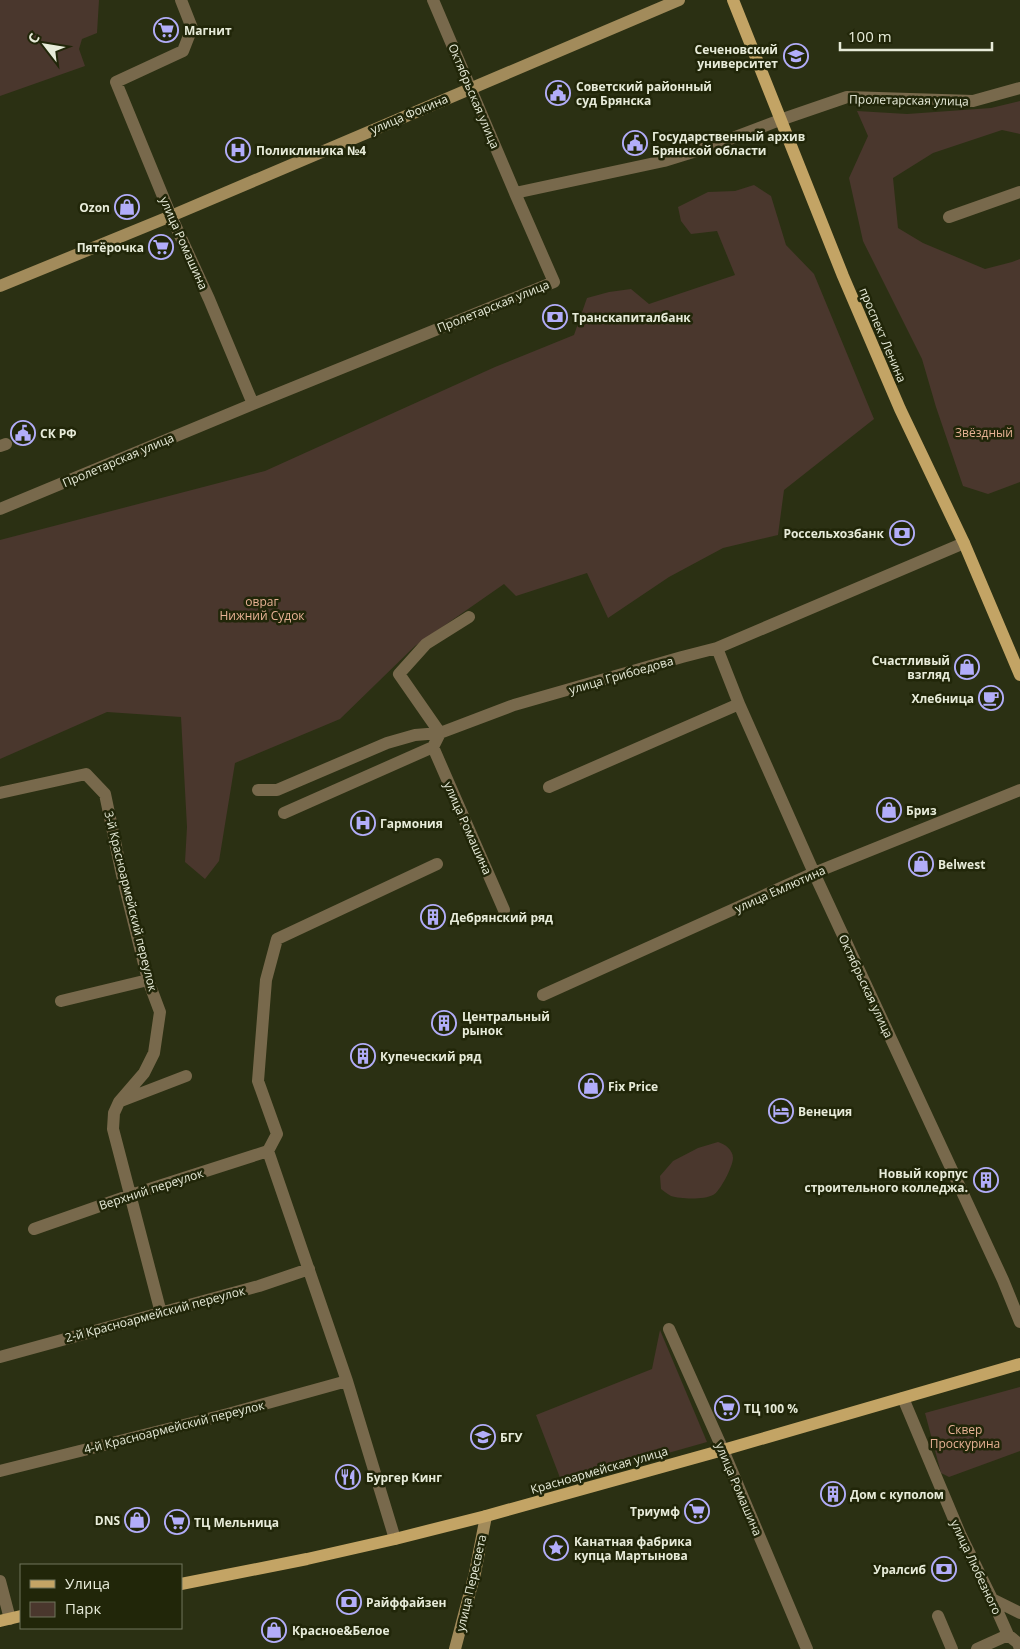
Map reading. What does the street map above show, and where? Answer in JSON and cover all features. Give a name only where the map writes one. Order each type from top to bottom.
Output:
[{"type":"main road","name":"улица Фокина","points":[[0,286],[171,216],[679,0]]},
{"type":"main road","name":"проспект Ленина","points":[[733,0],[843,276],[896,401],[964,543],[1020,674]]},
{"type":"main road","name":"Красноармейская улица","points":[[182,1584],[307,1559],[486,1516],[1020,1364]]},
{"type":"main road","name":"улица Пересвета","points":[[455,1649],[475,1573],[486,1516]]},
{"type":"street","name":"улица Ромашина","points":[[181,0],[192,28],[183,51],[116,82],[171,216],[209,299],[253,404]]},
{"type":"street","name":"Октябрьская улица","points":[[433,0],[515,193]]},
{"type":"street","name":"Пролетарская улица","points":[[0,509],[554,282],[515,193],[664,161],[706,148],[847,97],[973,101],[1020,88]]},
{"type":"street","points":[[949,217],[1020,192]]},
{"type":"street","name":"улица Грибоедова","points":[[258,790],[277,790],[387,743],[415,735],[440,733],[514,706],[717,648],[964,543]]},
{"type":"street","points":[[284,813],[433,747],[440,733],[399,674],[426,644],[469,617]]},
{"type":"street","name":"Октябрьская улица","points":[[717,648],[739,704],[814,873],[1003,1280],[1020,1322]]},
{"type":"street","points":[[549,787],[739,704]]},
{"type":"street","name":"улица Ромашина","points":[[433,747],[504,910]]},
{"type":"street","name":"3-й Красноармейский переулок","points":[[0,793],[86,774],[105,794],[122,875],[148,980],[160,1012],[154,1053],[144,1073],[119,1102],[114,1113],[113,1129],[161,1313]]},
{"type":"street","name":"улица Емлютина","points":[[543,995],[814,873],[1020,790]]},
{"type":"street","points":[[395,1539],[347,1381],[268,1151],[277,1134],[258,1082],[266,980],[276,939],[437,864]]},
{"type":"street","points":[[62,1001],[148,980]]},
{"type":"street","points":[[119,1102],[186,1076]]},
{"type":"street","name":"Верхний переулок","points":[[34,1229],[131,1195],[268,1151]]},
{"type":"street","name":"2-й Красноармейский переулок","points":[[0,1356],[259,1286],[310,1269]]},
{"type":"street","name":"улица Ромашина","points":[[669,1329],[723,1450],[807,1649]]},
{"type":"street","name":"4-й Красноармейский переулок","points":[[0,1471],[228,1414],[347,1381]]},
{"type":"street","name":"улица Любезного","points":[[903,1398],[961,1536],[1008,1635],[1018,1643],[1020,1649]]},
{"type":"street","points":[[0,1581],[11,1619]]},
{"type":"street","points":[[992,1599],[1020,1613]]},
{"type":"street","points":[[938,1616],[952,1649]]},
{"type":"street","points":[[977,1649],[1008,1635]]},
{"type":"green space","points":[[0,0],[99,0],[97,33],[82,39],[79,49],[85,66],[0,96]]},
{"type":"green space","name":"Звёздный","points":[[1020,101],[1020,134],[1002,130],[933,153],[893,178],[898,228],[923,243],[985,269],[1020,259],[1020,482],[988,494],[963,486],[922,359],[863,241],[849,178],[868,136],[857,111],[907,114],[991,108]]},
{"type":"green space","name":"овраг Нижний Судок","points":[[754,185],[771,196],[786,245],[814,274],[874,419],[784,490],[778,535],[723,548],[669,577],[608,618],[587,573],[516,596],[504,584],[415,646],[340,719],[235,763],[219,861],[205,879],[185,862],[187,827],[181,717],[107,712],[0,759],[0,540],[265,471],[495,367],[574,335],[587,298],[631,289],[649,304],[735,275],[717,231],[691,234],[681,221],[678,207],[708,192],[735,191]]},
{"type":"green space","points":[[718,1142],[732,1152],[733,1158],[726,1178],[716,1193],[704,1198],[686,1198],[671,1196],[661,1189],[660,1176],[673,1161],[698,1148]]},
{"type":"green space","points":[[660,1330],[707,1442],[562,1483],[536,1415],[652,1369]]},
{"type":"green space","name":"Сквер Проскурина","points":[[1020,1387],[1020,1451],[949,1477],[941,1473],[925,1413]]},
{"type":"place","name":"Магнит","points":[[166,30]]},
{"type":"place","name":"Сеченовский университет","points":[[796,56]]},
{"type":"place","name":"Советский районный суд Брянска","points":[[558,93]]},
{"type":"place","name":"Государственный архив Брянской области","points":[[635,143]]},
{"type":"place","name":"Поликлиника №4","points":[[238,150]]},
{"type":"place","name":"Ozon","points":[[127,207]]},
{"type":"place","name":"Пятёрочка","points":[[161,247]]},
{"type":"place","name":"Транскапиталбанк","points":[[555,317]]},
{"type":"place","name":"СК РФ","points":[[23,433]]},
{"type":"place","name":"Россельхозбанк","points":[[902,533]]},
{"type":"place","name":"Счастливый взгляд","points":[[967,667]]},
{"type":"place","name":"Хлебница","points":[[991,698]]},
{"type":"place","name":"Бриз","points":[[889,810]]},
{"type":"place","name":"Гармония","points":[[363,823]]},
{"type":"place","name":"Belwest","points":[[921,864]]},
{"type":"place","name":"Дебрянский ряд","points":[[433,917]]},
{"type":"place","name":"Центральный рынок","points":[[444,1023]]},
{"type":"place","name":"Купеческий ряд","points":[[363,1056]]},
{"type":"place","name":"Fix Price","points":[[591,1086]]},
{"type":"place","name":"Венеция","points":[[781,1111]]},
{"type":"place","name":"Новый корпус строительного колледжа.","points":[[986,1180]]},
{"type":"place","name":"ТЦ 100 %","points":[[727,1408]]},
{"type":"place","name":"БГУ","points":[[483,1437]]},
{"type":"place","name":"Бургер Кинг","points":[[348,1477]]},
{"type":"place","name":"Дом с куполом","points":[[833,1494]]},
{"type":"place","name":"Триумф","points":[[697,1511]]},
{"type":"place","name":"DNS","points":[[137,1520]]},
{"type":"place","name":"ТЦ Мельница","points":[[177,1522]]},
{"type":"place","name":"Канатная фабрика купца Мартынова","points":[[556,1548]]},
{"type":"place","name":"Уралсиб","points":[[944,1569]]},
{"type":"place","name":"Райффайзен","points":[[349,1602]]},
{"type":"place","name":"Красное&Белое","points":[[274,1630]]}]
